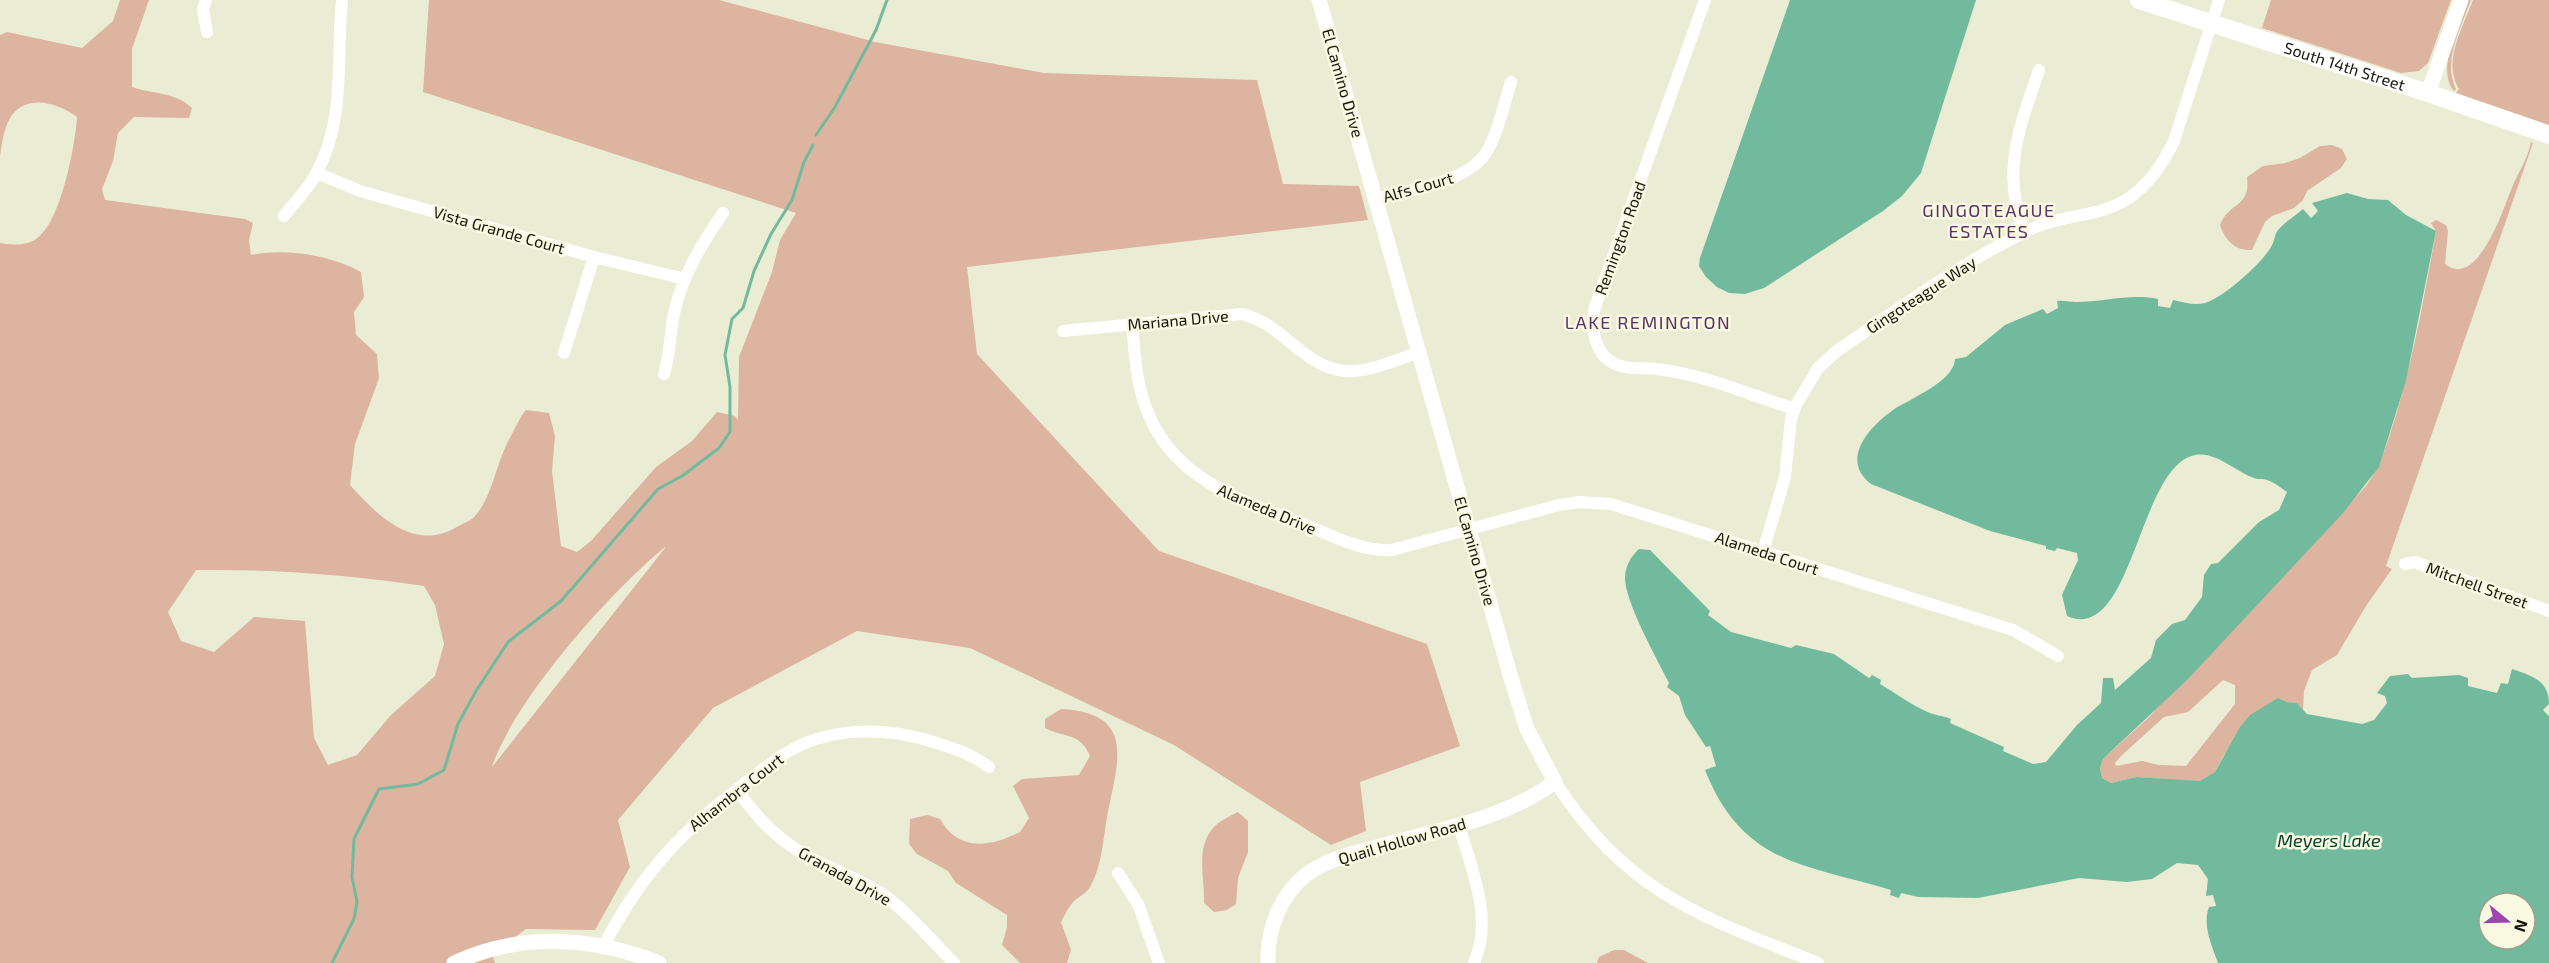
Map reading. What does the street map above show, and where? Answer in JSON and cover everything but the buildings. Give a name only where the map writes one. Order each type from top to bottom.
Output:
[{"type":"main road","name":"South 14th Street","points":[[2139,0],[2428,93],[2549,135]]},
{"type":"street","points":[[206,0],[203,9],[207,32]]},
{"type":"street","points":[[284,216],[317,173],[334,126],[339,90],[342,0]]},
{"type":"street","name":"El Camino Drive","points":[[1319,0],[1522,716],[1555,783],[1584,824],[1606,849],[1655,890],[1706,917],[1818,963]]},
{"type":"street","name":"Remington Road","points":[[1705,0],[1595,307],[1592,318],[1595,339],[1605,357],[1623,367],[1664,370],[1692,376],[1795,410]]},
{"type":"street","name":"Gingoteague Way","points":[[1763,552],[1785,477],[1795,410],[1818,368],[1838,350],[1985,254],[2024,232],[2042,225],[2117,205],[2149,180],[2167,156],[2174,141],[2219,0]]},
{"type":"street","points":[[2428,93],[2461,0]]},
{"type":"street","points":[[2024,232],[2014,198],[2012,169],[2018,131],[2038,70]]},
{"type":"street","name":"Alfs Court","points":[[1375,200],[1456,177],[1475,165],[1488,148],[1511,82]]},
{"type":"street","name":"Vista Grande Court","points":[[317,173],[360,191],[594,257],[685,279]]},
{"type":"street","points":[[664,374],[671,353],[674,318],[685,279],[699,248],[723,213]]},
{"type":"street","points":[[564,353],[594,257]]},
{"type":"street","name":"Mariana Drive","points":[[1063,331],[1227,314],[1250,316],[1265,322],[1317,363],[1346,371],[1418,353]]},
{"type":"street","name":"Alameda Drive","points":[[1132,324],[1140,389],[1159,435],[1185,466],[1219,491],[1374,550],[1392,550],[1469,530]]},
{"type":"street","name":"Alameda Court","points":[[1469,530],[1559,505],[1593,502],[1629,508],[2013,630],[2058,656]]},
{"type":"street","name":"Mitchell Street","points":[[2405,564],[2415,562],[2549,611]]},
{"type":"street","name":"Alhambra Court","points":[[604,945],[640,883],[665,852],[693,824],[737,789],[796,748],[831,736],[857,732],[890,732],[959,749],[989,767]]},
{"type":"street","name":"Quail Hollow Road","points":[[1268,963],[1270,936],[1279,910],[1295,886],[1308,874],[1323,865],[1360,852],[1460,825],[1511,808],[1555,783]]},
{"type":"street","name":"Granada Drive","points":[[737,789],[754,813],[783,840],[808,857],[859,881],[888,898],[911,917],[948,961]]},
{"type":"street","points":[[1460,825],[1483,916],[1483,939],[1474,963]]},
{"type":"street","points":[[1118,873],[1138,904],[1159,963]]},
{"type":"street","points":[[454,963],[480,952],[513,944],[548,940],[604,945],[659,963]]},
{"type":"shaded area","points":[[120,0],[149,0],[132,49],[132,87],[171,96],[192,108],[189,118],[134,117],[118,133],[113,161],[102,189],[105,200],[245,219],[253,223],[249,240],[251,255],[279,252],[308,254],[336,261],[361,272],[364,297],[354,312],[356,335],[377,354],[379,378],[355,444],[350,485],[371,507],[397,526],[410,533],[439,534],[471,519],[480,509],[489,492],[505,448],[526,410],[549,413],[555,436],[552,471],[561,546],[577,552],[591,541],[656,467],[692,441],[717,412],[735,416],[738,420],[739,357],[772,272],[780,240],[796,213],[423,92],[429,0],[719,0],[875,42],[1044,73],[1257,80],[1283,184],[1359,186],[1368,220],[967,267],[977,354],[1159,551],[1427,644],[1460,746],[1360,782],[1366,831],[1331,845],[1174,745],[970,648],[857,631],[713,708],[618,820],[630,867],[595,930],[526,929],[492,954],[495,963],[0,963],[0,243],[28,243],[45,230],[53,217],[70,164],[77,117],[62,108],[44,103],[27,104],[19,108],[7,124],[0,156],[0,35],[7,32],[82,48],[113,21]],"holes":[[[665,548],[492,767],[503,740],[521,711],[566,649],[618,591]],[[196,570],[310,574],[424,586],[435,605],[444,644],[435,676],[391,715],[357,755],[328,765],[314,738],[305,621],[254,617],[214,652],[181,641],[168,612]]]},
{"type":"shaded area","points":[[2271,0],[2451,0],[2428,63],[2419,71],[2401,73],[2262,28]]},
{"type":"shaded area","points":[[2468,0],[2471,0],[2454,44],[2452,56],[2452,78],[2456,89],[2454,91],[2447,72],[2448,60],[2454,36]]},
{"type":"shaded area","points":[[2473,0],[2549,0],[2549,125],[2456,93],[2459,89],[2454,79],[2453,56]]},
{"type":"shaded area","points":[[2531,142],[2533,143],[2386,566],[2392,569],[2366,606],[2337,655],[2312,670],[2304,691],[2303,710],[2297,703],[2286,702],[2225,753],[2215,772],[2200,782],[2136,777],[2111,783],[2102,778],[2100,767],[2103,759],[2147,719],[2366,486],[2384,452],[2408,370],[2436,231],[2431,223],[2436,220],[2446,225],[2448,231],[2445,264],[2457,269],[2468,266],[2478,257],[2495,229]],"holes":[[[2223,680],[2235,685],[2235,704],[2186,766],[2159,765],[2142,761],[2116,766],[2115,763],[2121,756],[2164,717],[2188,712]]]},
{"type":"shaded area","points":[[2332,145],[2342,149],[2347,159],[2341,168],[2307,191],[2303,200],[2294,208],[2272,216],[2265,222],[2252,250],[2241,249],[2228,240],[2220,225],[2224,217],[2246,194],[2247,177],[2263,166],[2285,163],[2300,158],[2320,146]]},
{"type":"shaded area","points":[[1061,709],[1085,713],[1102,720],[1112,731],[1117,744],[1115,778],[1102,853],[1094,879],[1084,894],[1071,904],[1061,922],[1071,950],[1067,963],[1020,963],[1002,945],[1007,927],[1007,915],[956,883],[948,871],[917,854],[909,844],[910,819],[927,815],[940,819],[956,837],[976,844],[998,841],[1020,832],[1029,818],[1013,786],[1022,779],[1079,775],[1090,756],[1086,748],[1076,739],[1045,728],[1045,719]]},
{"type":"shaded area","points":[[1238,812],[1248,821],[1248,852],[1238,878],[1236,904],[1227,910],[1214,912],[1204,903],[1202,864],[1204,845],[1215,825]]},
{"type":"shaded area","points":[[1614,950],[1624,950],[1648,963],[1597,963],[1599,957]]},
{"type":"water","points":[[1790,0],[1976,0],[1921,173],[1902,196],[1883,211],[1764,288],[1745,294],[1729,293],[1717,287],[1706,277],[1699,266],[1700,258]]},
{"type":"water","name":"Meyers Lake","points":[[2347,193],[2368,199],[2388,200],[2406,215],[2436,231],[2406,381],[2379,467],[2343,513],[2187,680],[2103,759],[2100,768],[2102,778],[2111,783],[2136,777],[2200,781],[2215,772],[2240,727],[2250,715],[2278,698],[2286,702],[2297,703],[2307,714],[2362,724],[2374,720],[2387,703],[2385,696],[2377,693],[2390,676],[2408,674],[2412,678],[2459,675],[2468,678],[2468,686],[2497,693],[2501,683],[2508,684],[2512,669],[2526,674],[2543,684],[2549,704],[2543,710],[2549,716],[2549,963],[2218,963],[2207,921],[2209,907],[2216,906],[2213,895],[2206,896],[2208,879],[2198,865],[2177,863],[2152,879],[2127,882],[2079,878],[1978,898],[1918,897],[1901,893],[1899,898],[1890,895],[1891,890],[1804,866],[1780,856],[1758,843],[1738,825],[1720,801],[1705,770],[1716,766],[1710,746],[1706,747],[1685,715],[1679,696],[1667,687],[1669,683],[1630,601],[1625,574],[1636,552],[1639,549],[1650,550],[1710,611],[1708,615],[1731,632],[1791,648],[1796,645],[1834,654],[1869,678],[1872,675],[1881,680],[1880,684],[1913,704],[1927,712],[1951,719],[1950,723],[2004,747],[2003,751],[2033,764],[2046,762],[2077,725],[2101,703],[2103,678],[2113,678],[2115,690],[2151,658],[2156,640],[2172,624],[2185,620],[2202,597],[2204,575],[2211,564],[2218,563],[2259,522],[2279,510],[2287,492],[2272,482],[2256,479],[2211,456],[2195,455],[2176,466],[2160,489],[2121,581],[2107,605],[2089,618],[2067,616],[2062,595],[2078,560],[2077,553],[2057,548],[2055,551],[2046,549],[2046,546],[1990,531],[1871,484],[1862,475],[1858,465],[1861,445],[1884,417],[1930,389],[1947,375],[1955,359],[1966,357],[2005,325],[2043,309],[2047,314],[2058,308],[2057,301],[2086,302],[2148,297],[2158,299],[2158,306],[2170,308],[2173,300],[2205,303],[2222,294],[2259,262],[2271,247],[2278,230],[2287,221],[2303,209],[2311,218],[2318,211],[2312,203]]},
{"type":"waterway","points":[[816,135],[835,107],[876,30],[887,0]]},
{"type":"waterway","points":[[332,963],[354,919],[357,902],[352,877],[354,839],[379,789],[418,784],[444,770],[458,724],[476,691],[508,642],[561,601],[658,489],[682,476],[719,448],[730,432],[730,387],[725,355],[732,319],[743,308],[754,271],[771,234],[792,200],[804,162],[813,145]]},
{"type":"district","name":"GINGOTEAGUE ESTATES","points":[[1989,221]]},
{"type":"district","name":"LAKE REMINGTON","points":[[1648,323]]}]
